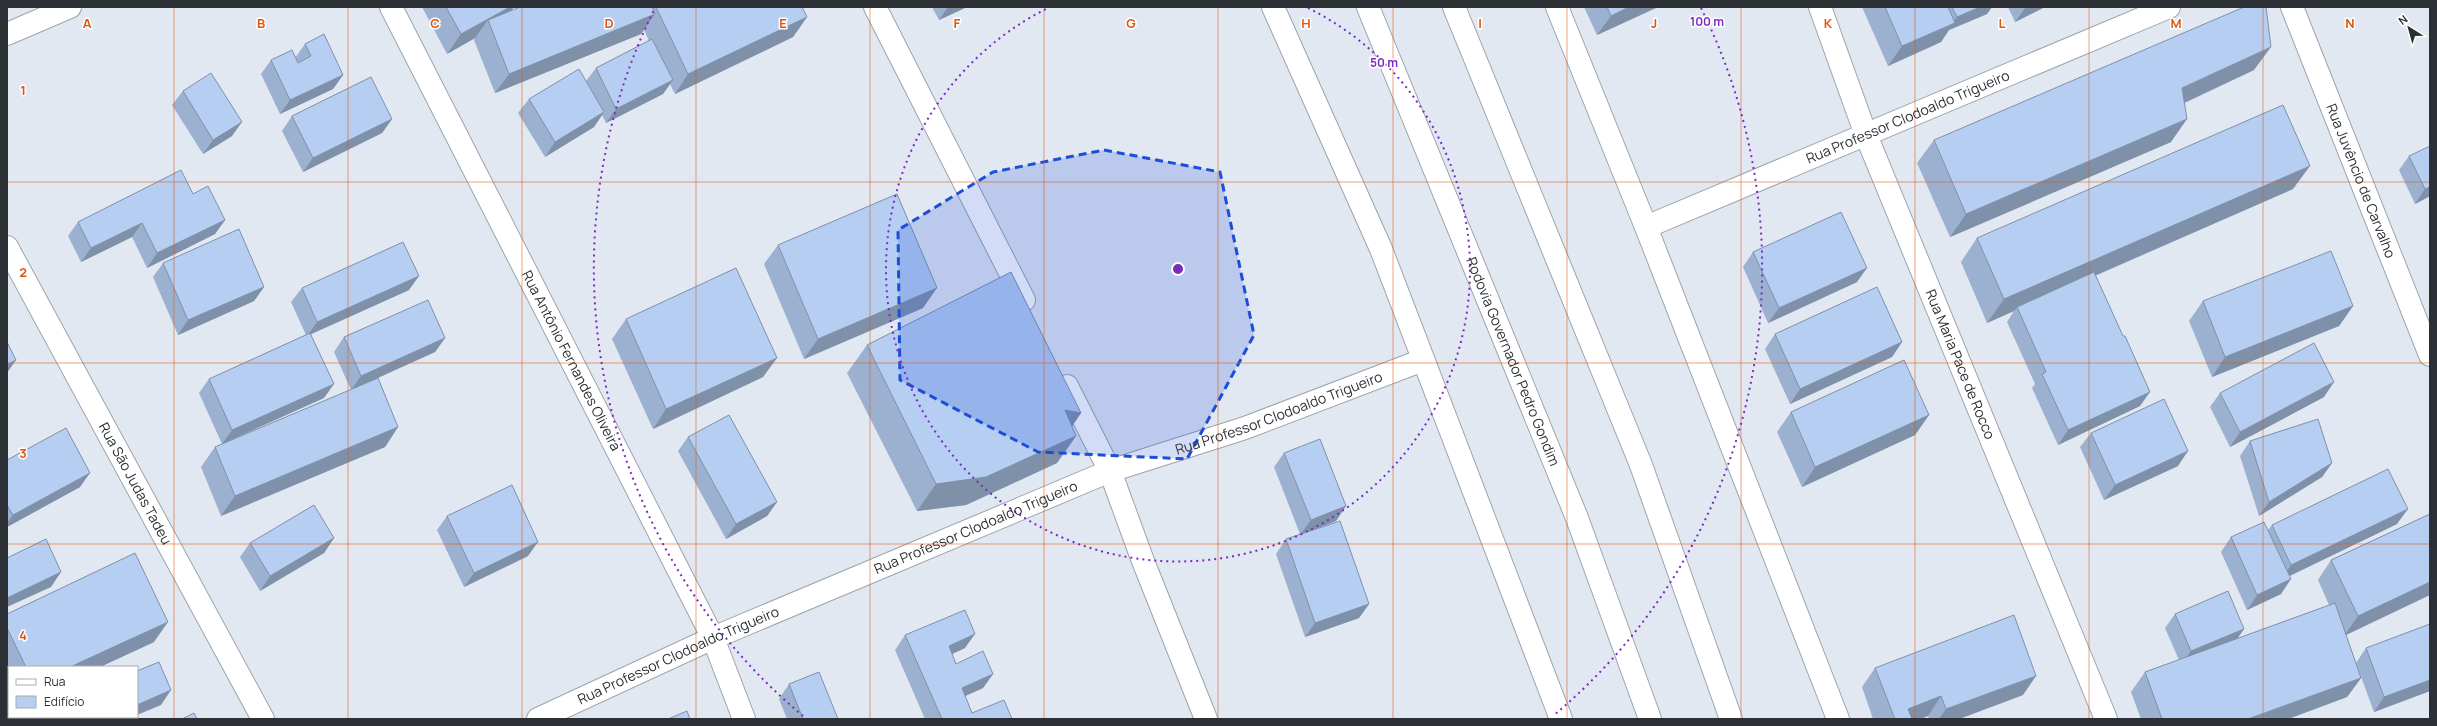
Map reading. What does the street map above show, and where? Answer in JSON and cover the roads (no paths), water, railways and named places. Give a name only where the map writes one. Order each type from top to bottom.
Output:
[{"type":"main road","points":[[7,34],[70,7]]},
{"type":"main road","name":"Rua Antônio Fernandes Oliveira","points":[[391,7],[713,638],[744,719]]},
{"type":"main road","points":[[875,7],[1034,321]]},
{"type":"main road","points":[[1273,7],[1381,249],[1561,719]]},
{"type":"main road","name":"Rodovia Governador Pedro Gondim","points":[[1368,7],[1577,518],[1650,719]]},
{"type":"main road","points":[[1454,7],[1641,465],[1732,719]]},
{"type":"main road","points":[[1557,7],[1646,227],[1838,719]]},
{"type":"main road","name":"Rua Maria Pace de Rocco","points":[[1820,7],[1866,135],[2106,719]]},
{"type":"main road","name":"Rua Professor Clodoaldo Trigueiro","points":[[1646,227],[2169,7]]},
{"type":"main road","name":"Rua Juvêncio de Carvalho","points":[[2292,7],[2430,355]]},
{"type":"main road","name":"Rua São Judas Tadeu","points":[[7,247],[263,719]]},
{"type":"main road","name":"Rua Professor Clodoaldo Trigueiro","points":[[538,719],[713,638],[1110,471],[1245,428],[1424,360]]},
{"type":"main road","points":[[1060,371],[1110,471],[1143,561],[1206,719]]}]
